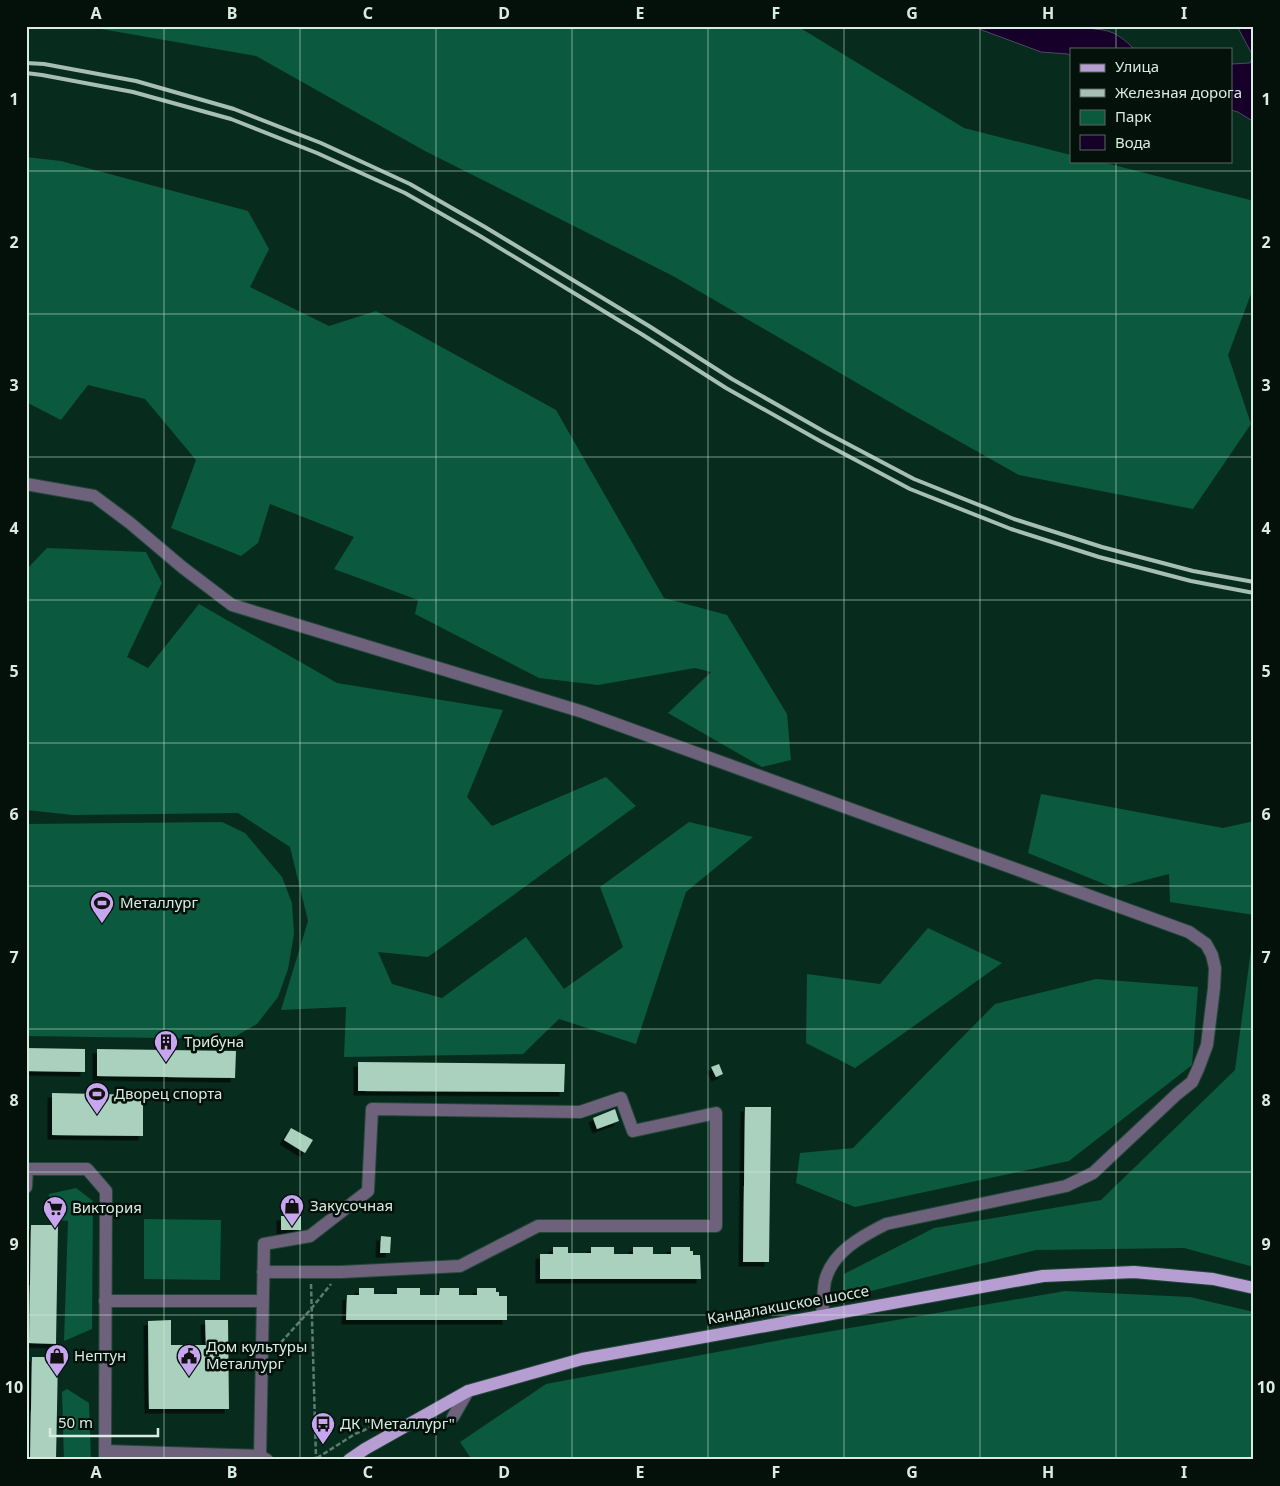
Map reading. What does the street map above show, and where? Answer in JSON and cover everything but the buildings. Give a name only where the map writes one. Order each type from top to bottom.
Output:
[{"type":"main road","name":"Кандалакшское шоссе","points":[[350,1460],[365,1449],[468,1391],[582,1359],[1044,1276],[1134,1272],[1213,1279],[1254,1288]]},
{"type":"street","points":[[26,484],[94,496],[232,605],[583,712],[1180,928],[1206,944],[1212,955],[1215,968],[1214,988],[1207,1046],[1192,1082],[1093,1174],[1066,1186],[886,1224],[862,1236],[831,1264],[825,1281],[822,1316]]},
{"type":"street","points":[[26,1187],[27,1169],[87,1169],[106,1191],[105,1455],[264,1458],[261,1364],[262,1301],[263,1272],[264,1244],[310,1236],[368,1191],[372,1109],[580,1112],[620,1098],[633,1131],[716,1113],[716,1226],[538,1226],[460,1266],[342,1272],[263,1272]]},
{"type":"street","points":[[105,1301],[262,1301]]},
{"type":"street","points":[[453,1417],[468,1391]]},
{"type":"path","points":[[310,1272],[316,1460]]},
{"type":"path","points":[[261,1364],[342,1272]]},
{"type":"green space","points":[[84,26],[797,26],[964,128],[1070,155],[1070,162],[1102,162],[1254,201],[1254,286],[1228,355],[1251,424],[1193,509],[1019,475],[673,276],[425,151],[256,56]]},
{"type":"green space","points":[[26,157],[61,161],[248,211],[269,249],[250,287],[329,326],[376,311],[556,410],[664,598],[727,615],[787,714],[791,760],[762,767],[668,713],[711,672],[695,668],[598,685],[539,678],[415,614],[418,600],[334,569],[354,537],[270,504],[258,543],[241,556],[171,528],[196,460],[145,399],[88,385],[61,420],[26,402]]},
{"type":"green space","points":[[47,548],[146,552],[162,583],[127,657],[148,668],[199,604],[337,683],[503,710],[467,797],[492,826],[606,777],[636,806],[428,957],[378,952],[392,984],[442,998],[526,937],[564,989],[623,947],[600,887],[689,822],[753,837],[686,892],[636,1044],[559,1019],[523,1054],[344,1057],[346,1007],[281,1010],[308,921],[290,847],[238,813],[73,815],[26,810],[26,570]]},
{"type":"green space","points":[[1041,794],[1223,828],[1254,821],[1254,915],[1170,902],[1169,874],[1114,888],[1028,853]]},
{"type":"green space","points":[[222,822],[245,833],[282,877],[292,903],[294,934],[288,969],[278,997],[257,1024],[231,1039],[26,1036],[26,824]]},
{"type":"green space","points":[[1254,927],[1254,1267],[1184,1248],[1036,1250],[843,1298],[844,1274],[934,1228],[1101,1200],[1235,1070]]},
{"type":"green space","points":[[928,928],[1002,963],[855,1068],[806,1043],[807,974],[880,984]]},
{"type":"green space","points":[[1096,979],[1198,987],[1192,1065],[1069,1161],[855,1207],[796,1183],[800,1153],[853,1148],[995,1004]]},
{"type":"green space","points":[[76,1188],[93,1201],[92,1329],[64,1341],[68,1221],[48,1219],[49,1194]]},
{"type":"green space","points":[[144,1219],[221,1220],[220,1280],[144,1279]]},
{"type":"green space","points":[[1065,1291],[1190,1297],[1254,1312],[1254,1460],[472,1460],[460,1442],[546,1384],[786,1339]]},
{"type":"green space","points":[[67,1389],[89,1403],[91,1460],[64,1460],[62,1392]]},
{"type":"water","points":[[971,26],[1083,26],[1108,31],[1124,40],[1133,48],[1070,48],[1070,56],[1068,54],[1041,52]]},
{"type":"water","points":[[1237,26],[1252,26],[1254,29],[1254,122],[1232,110],[1232,64],[1250,63],[1253,56]]},
{"type":"railway","points":[[26,63],[44,64],[136,81],[234,109],[321,143],[410,184],[649,326],[732,379],[825,432],[914,479],[1014,519],[1102,547],[1193,571],[1254,582]]},
{"type":"railway","points":[[26,73],[133,92],[231,119],[317,153],[405,193],[480,236],[643,335],[726,388],[910,489],[1011,529],[1099,557],[1191,581],[1254,593]]},
{"type":"place","name":"Металлург","points":[[102,924]]},
{"type":"place","name":"Трибуна","points":[[166,1063]]},
{"type":"place","name":"Дворец спорта","points":[[97,1115]]},
{"type":"place","name":"Закусочная","points":[[292,1227]]},
{"type":"place","name":"Виктория","points":[[55,1229]]},
{"type":"place","name":"Нептун","points":[[57,1377]]},
{"type":"place","name":"Дом культуры Металлург","points":[[189,1377]]},
{"type":"place","name":"ДК \"Металлург\"","points":[[323,1445]]}]
